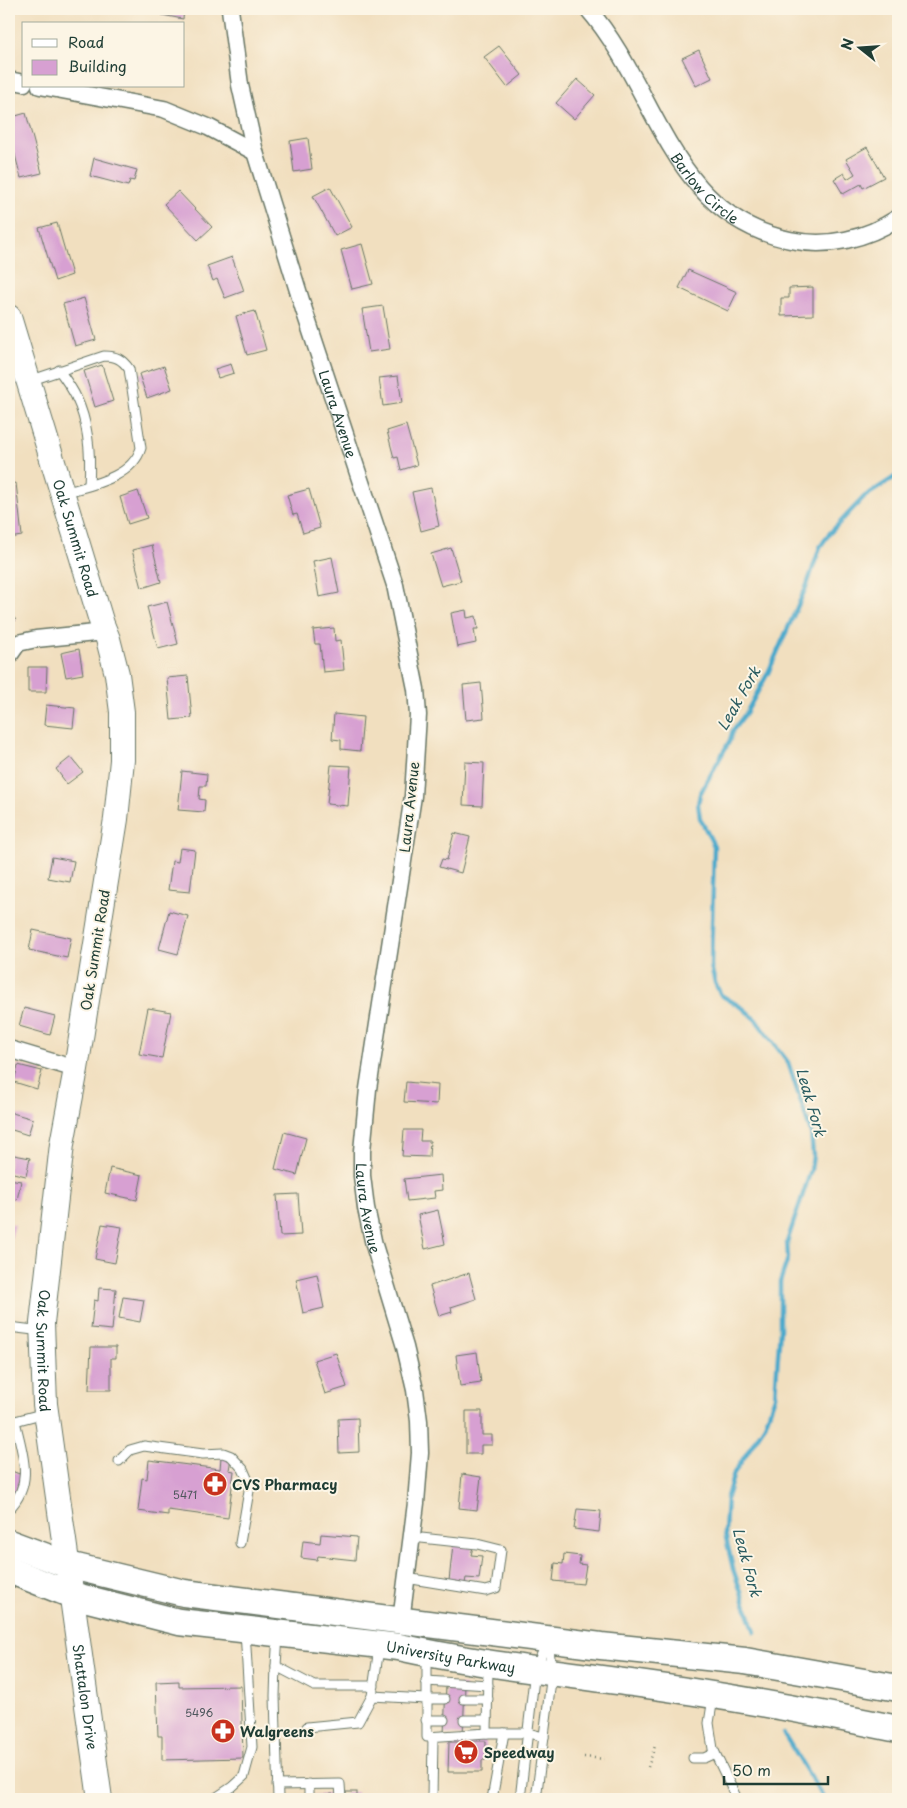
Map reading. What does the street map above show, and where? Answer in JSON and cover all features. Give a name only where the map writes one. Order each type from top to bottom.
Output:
[{"type":"main road","name":"Oak Summit Road","points":[[9,318],[105,632],[117,674],[122,712],[122,760],[116,819],[76,1069],[62,1144],[42,1330],[46,1412],[72,1595]]},
{"type":"main road","name":"University Parkway","points":[[9,1543],[68,1564],[184,1593],[548,1639],[745,1661],[898,1688]]},
{"type":"main road","name":"University Parkway","points":[[9,1570],[72,1595],[179,1622],[399,1647],[488,1673],[544,1671],[817,1713],[898,1729]]},
{"type":"main road","name":"Shattalon Drive","points":[[72,1595],[100,1799]]},
{"type":"street","name":"Laura Avenue","points":[[230,9],[240,85],[256,152],[304,310],[395,584],[416,690],[418,715],[412,796],[370,1079],[362,1151],[362,1176],[366,1208],[374,1244],[405,1347],[415,1390],[419,1421],[420,1453],[416,1503],[401,1621]]},
{"type":"street","name":"Barlow Circle","points":[[588,9],[609,35],[679,161],[694,182],[730,216],[752,229],[776,237],[800,242],[819,243],[844,241],[862,236],[886,226],[898,218]]},
{"type":"street","points":[[9,80],[22,83]]},
{"type":"street","points":[[51,88],[164,109],[208,127],[256,152]]},
{"type":"street","points":[[9,656],[18,643],[36,639],[105,632]]},
{"type":"street","points":[[9,1049],[76,1069]]},
{"type":"lane","points":[[28,382],[104,356],[113,356],[122,360],[129,369],[142,448],[139,457],[127,468],[112,477],[62,494]]},
{"type":"lane","points":[[59,370],[76,396],[87,428],[91,462],[89,485]]},
{"type":"lane","points":[[9,1327],[42,1330]]},
{"type":"lane","points":[[9,1430],[15,1421],[46,1412]]},
{"type":"lane","points":[[9,1509],[19,1498],[25,1480],[24,1462],[15,1421]]},
{"type":"lane","points":[[119,1461],[130,1450],[144,1446],[203,1454],[223,1453],[232,1456],[243,1469],[250,1485],[240,1543]]},
{"type":"lane","points":[[406,1578],[486,1591],[496,1588],[501,1550],[477,1544],[412,1537]]},
{"type":"lane","points":[[214,1799],[244,1776],[252,1747],[245,1630]]},
{"type":"lane","points":[[278,1634],[274,1696],[278,1799]]},
{"type":"lane","points":[[536,1799],[544,1737],[544,1671],[548,1639]]},
{"type":"lane","points":[[520,1799],[528,1733],[544,1671],[548,1639]]},
{"type":"lane","points":[[306,1727],[358,1722],[372,1696],[380,1645]]},
{"type":"lane","points":[[427,1654],[427,1737],[487,1733],[528,1733],[544,1737]]},
{"type":"lane","points":[[276,1666],[314,1686],[374,1686]]},
{"type":"lane","points":[[426,1681],[488,1673],[487,1733]]},
{"type":"lane","points":[[372,1696],[426,1699],[445,1698]]},
{"type":"lane","points":[[713,1696],[708,1723],[715,1753],[737,1799]]},
{"type":"lane","points":[[464,1698],[488,1699]]},
{"type":"lane","points":[[426,1720],[444,1720]]},
{"type":"lane","points":[[464,1720],[487,1720]]},
{"type":"lane","points":[[492,1799],[504,1733]]},
{"type":"lane","points":[[432,1799],[433,1737]]},
{"type":"lane","points":[[693,1758],[704,1758],[715,1753]]},
{"type":"lane","points":[[309,1784],[309,1799]]},
{"type":"lane","points":[[277,1785],[340,1784],[341,1799]]},
{"type":"path","points":[[648,1766],[655,1746]]},
{"type":"path","points":[[584,1756],[604,1759]]},
{"type":"building","points":[[163,9],[184,9],[183,19],[162,15]]},
{"type":"building","points":[[499,46],[522,75],[507,87],[484,57]]},
{"type":"building","points":[[699,50],[712,78],[696,86],[682,58]]},
{"type":"building","points":[[577,79],[595,95],[574,119],[556,103]]},
{"type":"building","points":[[26,113],[42,173],[21,178],[9,132],[9,118]]},
{"type":"building","points":[[308,138],[312,169],[294,172],[290,141]]},
{"type":"building","points":[[867,147],[884,177],[863,188],[861,184],[843,194],[834,179],[844,173],[847,179],[855,174],[846,159]]},
{"type":"building","points":[[94,158],[137,170],[134,181],[130,180],[128,186],[90,176]]},
{"type":"building","points":[[330,187],[352,227],[335,236],[313,196]]},
{"type":"building","points":[[178,191],[212,227],[198,240],[164,204]]},
{"type":"building","points":[[57,223],[72,275],[55,281],[39,228]]},
{"type":"building","points":[[362,244],[373,284],[352,289],[341,250]]},
{"type":"building","points":[[232,257],[244,291],[225,298],[217,279],[213,281],[207,266]]},
{"type":"building","points":[[688,270],[737,292],[728,311],[679,288]]},
{"type":"building","points":[[813,287],[813,315],[781,316],[781,298],[789,298],[789,288]]},
{"type":"building","points":[[84,298],[96,340],[75,346],[63,304]]},
{"type":"building","points":[[383,306],[390,349],[369,352],[362,309]]},
{"type":"building","points":[[255,311],[266,350],[247,355],[236,316]]},
{"type":"building","points":[[231,364],[234,373],[218,378],[215,369]]},
{"type":"building","points":[[102,365],[113,401],[95,407],[84,371]]},
{"type":"building","points":[[164,366],[172,389],[147,398],[139,374]]},
{"type":"building","points":[[398,376],[402,403],[383,406],[379,378]]},
{"type":"building","points":[[406,425],[417,465],[401,470],[398,457],[394,458],[387,431]]},
{"type":"building","points":[[16,483],[22,536],[9,538],[9,484]]},
{"type":"building","points":[[431,488],[439,526],[421,531],[412,492]]},
{"type":"building","points":[[309,489],[320,528],[303,533],[297,514],[293,515],[287,495]]},
{"type":"building","points":[[138,491],[147,518],[128,524],[120,497]]},
{"type":"building","points":[[152,545],[161,582],[142,588],[132,550]]},
{"type":"building","points":[[451,548],[461,581],[441,586],[431,554]]},
{"type":"building","points":[[332,557],[339,593],[319,597],[313,561]]},
{"type":"building","points":[[167,602],[178,644],[158,649],[147,607]]},
{"type":"building","points":[[466,610],[467,618],[476,616],[478,629],[474,629],[476,643],[457,647],[451,613]]},
{"type":"building","points":[[9,612],[16,620],[9,627]]},
{"type":"building","points":[[334,628],[335,641],[341,640],[344,670],[323,672],[320,644],[315,644],[313,630]]},
{"type":"building","points":[[79,649],[83,674],[66,677],[61,653]]},
{"type":"building","points":[[28,667],[47,667],[46,692],[28,692]]},
{"type":"building","points":[[188,676],[192,718],[171,720],[167,678]]},
{"type":"building","points":[[481,683],[484,718],[466,720],[463,685]]},
{"type":"building","points":[[46,705],[75,708],[73,728],[44,725]]},
{"type":"building","points":[[334,714],[363,717],[360,751],[341,749],[341,740],[332,739]]},
{"type":"building","points":[[71,757],[83,772],[67,784],[56,769]]},
{"type":"building","points":[[465,762],[484,763],[482,806],[463,805]]},
{"type":"building","points":[[331,765],[351,766],[348,806],[327,804]]},
{"type":"building","points":[[182,771],[207,774],[206,786],[200,786],[199,799],[205,800],[204,812],[178,810]]},
{"type":"building","points":[[454,833],[470,837],[461,873],[439,867],[442,859],[447,860]]},
{"type":"building","points":[[180,848],[195,850],[190,892],[168,890],[172,861],[178,862]]},
{"type":"building","points":[[52,857],[74,861],[70,882],[48,878]]},
{"type":"building","points":[[169,911],[188,916],[178,954],[159,949]]},
{"type":"building","points":[[33,930],[71,938],[67,958],[29,950]]},
{"type":"building","points":[[24,1008],[55,1016],[50,1035],[19,1026]]},
{"type":"building","points":[[148,1008],[171,1012],[162,1058],[139,1054]]},
{"type":"building","points":[[18,1065],[42,1071],[37,1089],[14,1082]]},
{"type":"building","points":[[406,1082],[438,1085],[437,1104],[404,1102]]},
{"type":"building","points":[[9,1112],[33,1119],[28,1135],[9,1129]]},
{"type":"building","points":[[404,1130],[421,1130],[420,1141],[430,1141],[429,1157],[402,1156]]},
{"type":"building","points":[[284,1132],[306,1138],[297,1175],[275,1169]]},
{"type":"building","points":[[9,1154],[30,1158],[26,1176],[9,1172]]},
{"type":"building","points":[[110,1168],[142,1175],[137,1200],[105,1193]]},
{"type":"building","points":[[441,1175],[442,1190],[434,1191],[435,1198],[407,1201],[404,1179]]},
{"type":"building","points":[[9,1179],[21,1181],[17,1200],[9,1198]]},
{"type":"building","points":[[298,1194],[301,1235],[280,1236],[277,1195]]},
{"type":"building","points":[[438,1210],[445,1244],[425,1249],[418,1215]]},
{"type":"building","points":[[9,1223],[15,1225],[9,1246]]},
{"type":"building","points":[[102,1224],[122,1227],[115,1263],[95,1259]]},
{"type":"building","points":[[469,1273],[476,1299],[451,1307],[452,1312],[439,1316],[430,1286]]},
{"type":"building","points":[[317,1274],[324,1308],[303,1313],[296,1279]]},
{"type":"building","points":[[99,1288],[116,1289],[112,1330],[91,1328],[94,1300],[98,1301]]},
{"type":"building","points":[[123,1297],[144,1300],[140,1322],[119,1318]]},
{"type":"building","points":[[91,1347],[116,1347],[116,1358],[111,1358],[111,1390],[89,1390]]},
{"type":"building","points":[[477,1352],[481,1383],[460,1386],[456,1355]]},
{"type":"building","points":[[336,1353],[347,1387],[325,1394],[314,1360]]},
{"type":"building","points":[[466,1411],[482,1411],[482,1435],[492,1435],[492,1445],[481,1445],[481,1454],[466,1454]]},
{"type":"building","points":[[358,1418],[359,1452],[339,1453],[338,1419]]},
{"type":"building","name":"CVS Pharmacy","points":[[221,1457],[231,1458],[229,1470],[234,1471],[228,1518],[168,1510],[168,1515],[138,1511],[142,1478],[147,1479],[149,1460],[220,1469]]},
{"type":"building","points":[[9,1470],[22,1475],[11,1502],[9,1501]]},
{"type":"building","points":[[462,1474],[481,1477],[477,1510],[459,1508]]},
{"type":"building","points":[[577,1509],[601,1511],[599,1532],[574,1529]]},
{"type":"building","points":[[321,1534],[357,1537],[355,1560],[318,1556],[317,1560],[301,1558],[303,1541],[320,1543]]},
{"type":"building","points":[[453,1544],[473,1547],[471,1555],[482,1556],[479,1579],[466,1578],[465,1583],[449,1581]]},
{"type":"building","points":[[564,1554],[580,1556],[579,1564],[586,1565],[583,1584],[553,1581],[555,1563],[563,1564]]},
{"type":"building","name":"Walgreens","points":[[179,1681],[179,1687],[241,1686],[243,1758],[162,1760],[162,1736],[158,1736],[156,1682]]},
{"type":"building","points":[[446,1685],[465,1685],[463,1735],[444,1734]]},
{"type":"building","points":[[486,1741],[486,1760],[482,1760],[482,1772],[448,1772],[449,1742]]},
{"type":"building","points":[[346,1792],[357,1792],[357,1799],[346,1799]]},
{"type":"building","points":[[333,1794],[333,1799],[313,1799],[313,1795]]},
{"type":"waterway","name":"Leak Fork","points":[[755,1632],[733,1569],[725,1533],[727,1497],[734,1473],[765,1425],[775,1396],[780,1329],[780,1282],[788,1258],[787,1242],[811,1170],[813,1155],[811,1133],[788,1062],[756,1020],[744,1009],[721,995],[715,983],[711,966],[714,846],[700,818],[698,804],[700,794],[730,740],[733,730],[746,713],[768,673],[807,585],[820,547],[829,534],[864,497],[898,475]]},
{"type":"waterway","name":"Leak Fork","points":[[784,1734],[824,1799]]},
{"type":"place","name":"CVS Pharmacy","points":[[215,1484]]},
{"type":"place","name":"Walgreens","points":[[223,1731]]},
{"type":"place","name":"Speedway","points":[[466,1752]]}]
